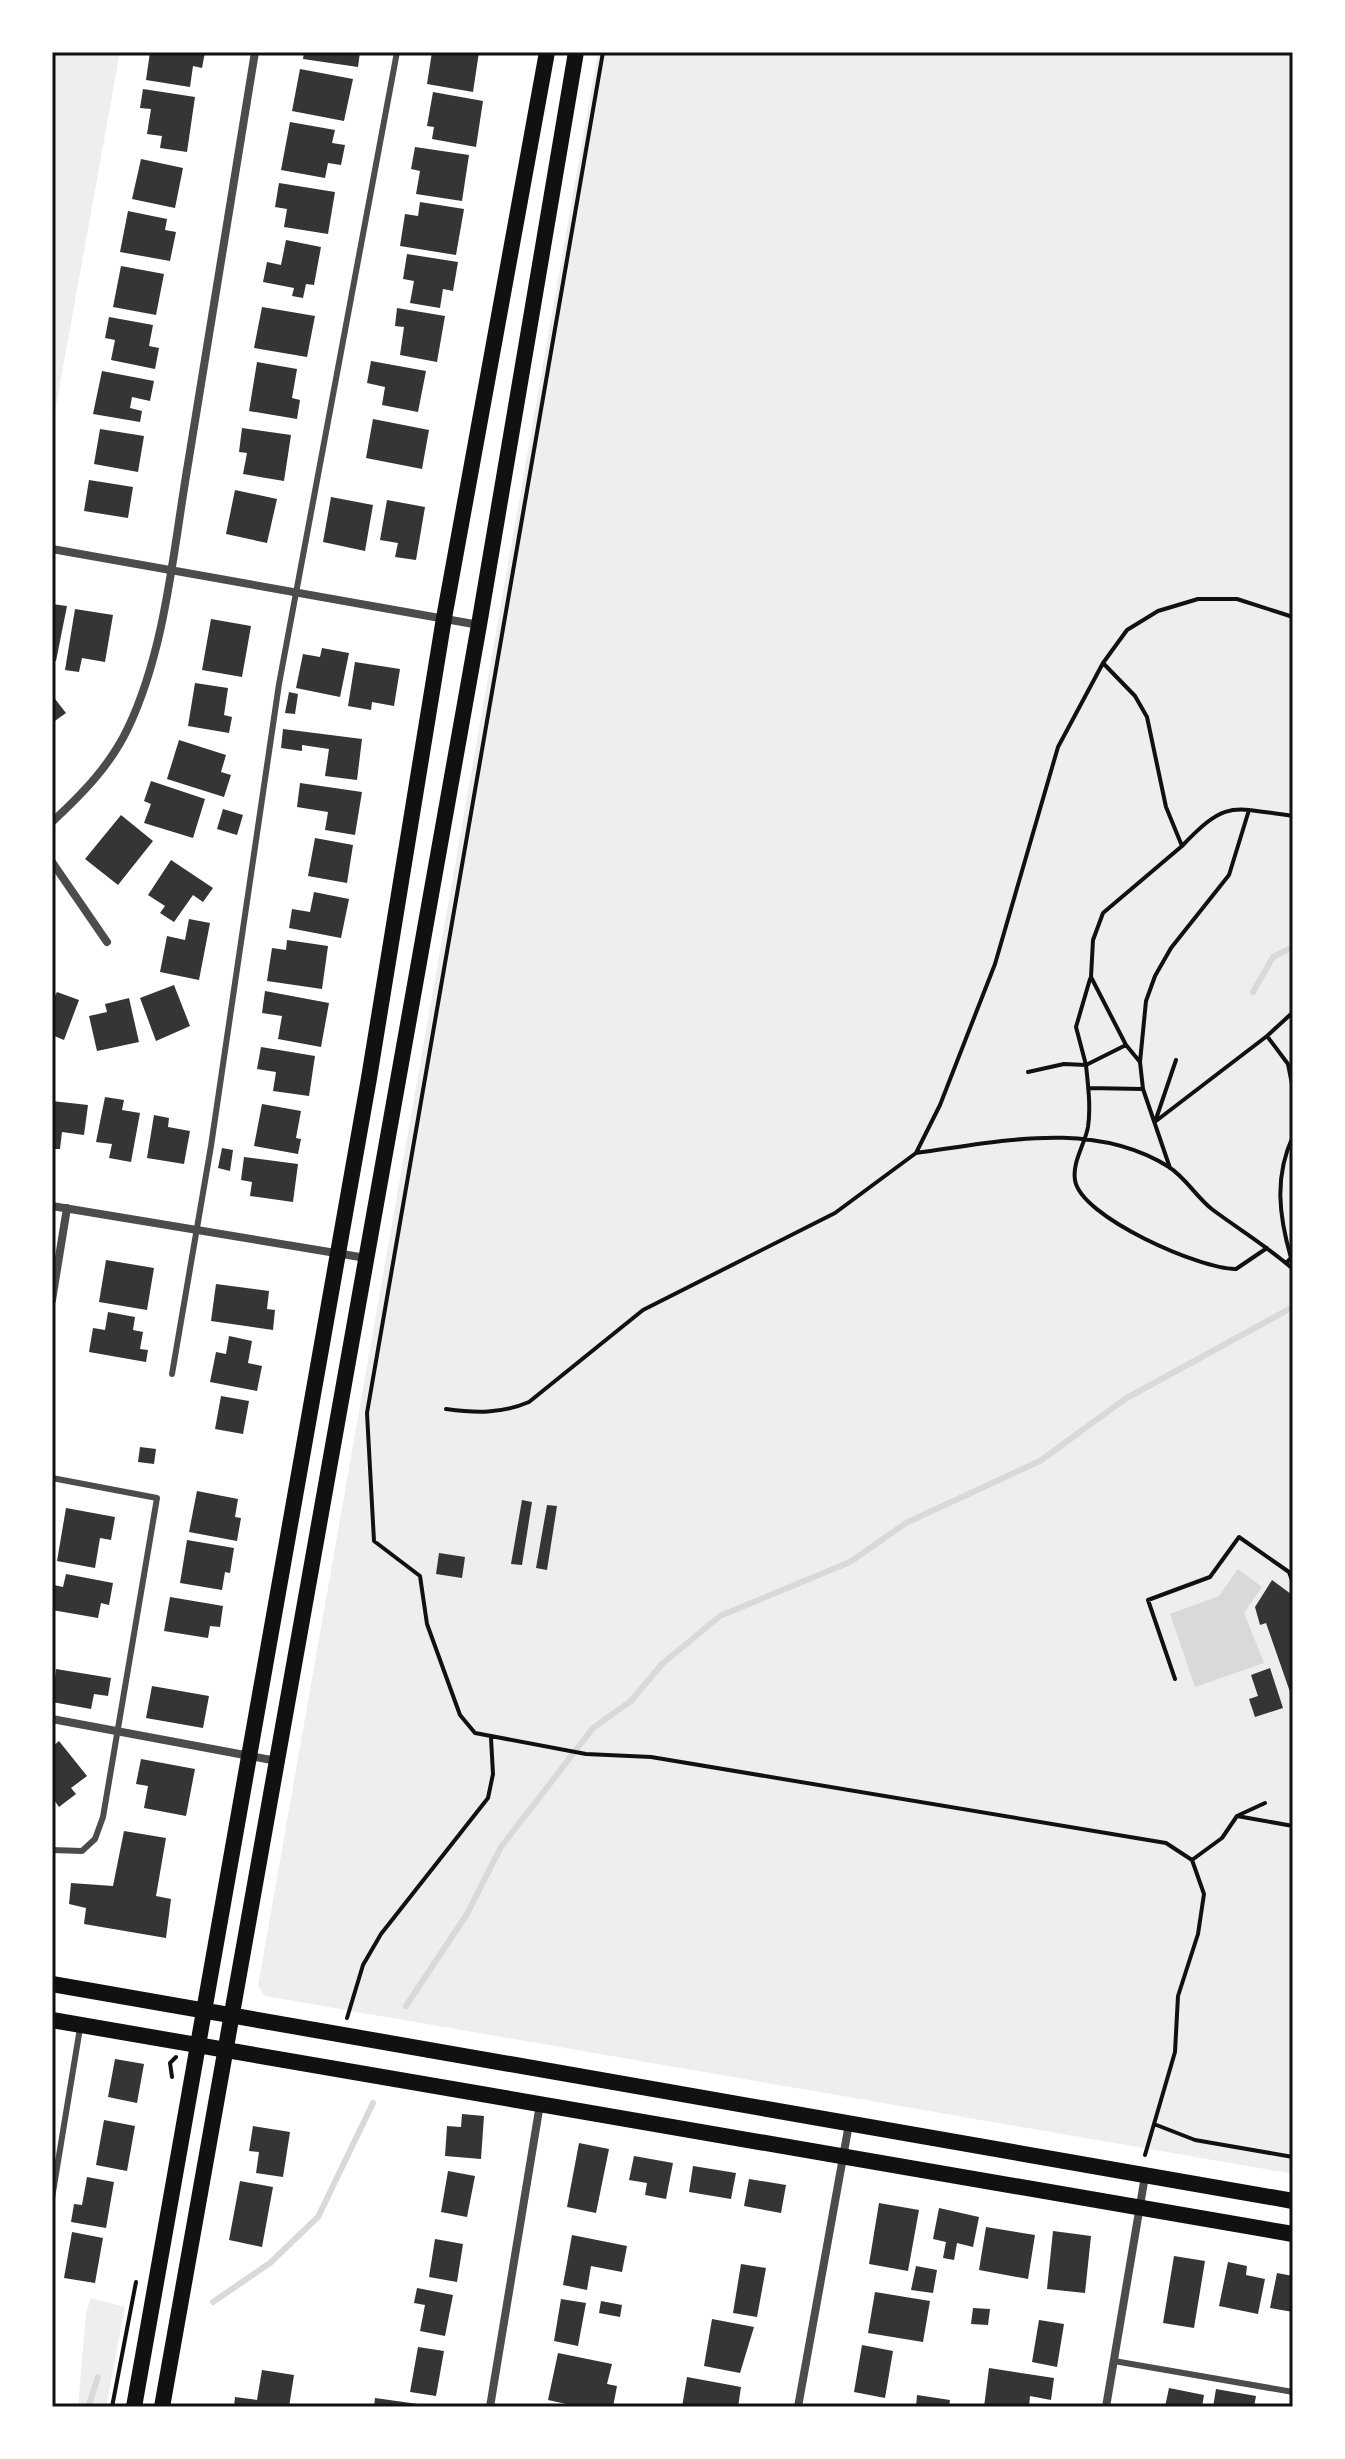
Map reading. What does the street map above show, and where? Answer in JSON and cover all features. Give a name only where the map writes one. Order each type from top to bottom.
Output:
[{"type":"main road","points":[[134,2407],[338,1253],[444,618],[547,52]]},
{"type":"main road","points":[[162,2407],[479,625],[576,52]]},
{"type":"main road","points":[[52,1984],[1293,2201]]},
{"type":"main road","points":[[52,2020],[1293,2234]]},
{"type":"street","points":[[52,822],[87,789],[128,729],[146,677],[170,569],[255,52]]},
{"type":"street","points":[[52,549],[479,625]]},
{"type":"street","points":[[52,862],[107,942]]},
{"type":"street","points":[[52,1206],[367,1258]]},
{"type":"street","points":[[52,1300],[67,1208]]},
{"type":"street","points":[[52,1719],[278,1761]]},
{"type":"street","points":[[490,2407],[540,2103]]},
{"type":"street","points":[[798,2407],[849,2123]]},
{"type":"street","points":[[1106,2407],[1145,2175]]},
{"type":"lane","points":[[172,1374],[296,592],[397,52]]},
{"type":"lane","points":[[52,1478],[157,1498],[103,1817],[95,1839],[82,1851],[52,1850]]},
{"type":"lane","points":[[52,2198],[81,2025]]},
{"type":"lane","points":[[1114,2361],[1293,2392]]},
{"type":"path","points":[[603,52],[367,1413],[374,1541],[420,1576],[427,1624],[460,1715],[475,1733],[586,1754],[651,1757],[1166,1843],[1192,1860],[1204,1894],[1198,1934],[1178,1996],[1175,2052],[1145,2155]]},
{"type":"path","points":[[446,1409],[491,1412],[511,1410],[529,1402],[643,1310],[835,1213],[916,1153],[940,1105],[995,964],[1048,773],[1072,717],[1103,663],[1127,630],[1158,611],[1198,599],[1237,599],[1293,617]]},
{"type":"path","points":[[1103,663],[1135,696],[1147,717],[1166,807],[1182,846]]},
{"type":"path","points":[[1170,1168],[1143,1089],[1140,1062],[1146,1001],[1155,976],[1171,948],[1229,875],[1249,810]]},
{"type":"path","points":[[1267,1248],[1244,1267],[1220,1269],[1178,1255],[1123,1226],[1088,1201],[1076,1186],[1075,1168],[1085,1138],[1088,1088],[1086,1065],[1076,1027],[1091,977],[1093,940],[1103,913],[1218,812],[1249,810],[1293,816]]},
{"type":"path","points":[[1293,922],[1293,974]]},
{"type":"path","points":[[1091,977],[1126,1045],[1140,1062]]},
{"type":"path","points":[[1156,1121],[1267,1036],[1292,1013],[1293,1006]]},
{"type":"path","points":[[1267,1036],[1288,1064],[1293,1089]]},
{"type":"path","points":[[1028,1072],[1064,1064],[1086,1065],[1126,1045]]},
{"type":"path","points":[[1156,1121],[1176,1060]]},
{"type":"path","points":[[1088,1088],[1143,1089]]},
{"type":"path","points":[[1286,1263],[1292,1257],[1280,1218],[1279,1200],[1283,1166],[1293,1136]]},
{"type":"path","points":[[916,1153],[1055,1137],[1085,1138],[1121,1146],[1170,1168],[1211,1208],[1293,1269]]},
{"type":"path","points":[[398,1180],[408,1183]]},
{"type":"path","points":[[1175,1679],[1148,1600],[1210,1577],[1239,1537],[1289,1572],[1293,1583]]},
{"type":"path","points":[[346,2019],[363,1965],[381,1934],[481,1812],[488,1798],[493,1774],[491,1738]]},
{"type":"path","points":[[1192,1860],[1222,1838],[1237,1816],[1265,1803]]},
{"type":"path","points":[[1237,1816],[1293,1826]]},
{"type":"path","points":[[1154,2124],[1195,2140],[1293,2157]]},
{"type":"shaded area","points":[[52,52],[120,52],[52,428]]},
{"type":"shaded area","points":[[598,52],[1293,52],[1293,2174],[265,1996],[258,1986]]},
{"type":"shaded area","points":[[1238,1569],[1262,1587],[1244,1613],[1264,1663],[1195,1687],[1170,1614],[1219,1596]]},
{"type":"shaded area","points":[[91,2298],[125,2307],[106,2407],[78,2407],[86,2313]]},
{"type":"building","points":[[150,52],[205,52],[202,68],[193,66],[190,87],[146,80]]},
{"type":"building","points":[[304,52],[360,52],[358,67],[303,59]]},
{"type":"building","points":[[432,52],[479,52],[473,92],[427,84]]},
{"type":"building","points":[[300,69],[353,79],[344,121],[292,111]]},
{"type":"building","points":[[143,89],[195,97],[187,152],[160,148],[162,136],[147,134],[151,109],[140,108]]},
{"type":"building","points":[[433,92],[483,101],[476,147],[432,139],[434,127],[427,126]]},
{"type":"building","points":[[290,122],[335,130],[332,143],[345,145],[341,165],[328,163],[325,178],[281,170]]},
{"type":"building","points":[[415,147],[469,155],[462,201],[416,194],[420,171],[411,169]]},
{"type":"building","points":[[141,159],[183,168],[175,208],[132,199]]},
{"type":"building","points":[[279,183],[335,192],[328,234],[284,227],[287,209],[275,207]]},
{"type":"building","points":[[420,202],[464,209],[456,255],[400,246],[405,214],[418,216]]},
{"type":"building","points":[[128,211],[167,219],[165,230],[176,232],[170,261],[120,252]]},
{"type":"building","points":[[286,240],[321,247],[314,285],[306,284],[303,298],[292,296],[294,288],[263,282],[267,262],[281,265]]},
{"type":"building","points":[[407,254],[458,262],[453,291],[443,289],[440,308],[410,303],[414,281],[403,279]]},
{"type":"building","points":[[121,266],[164,274],[156,315],[113,307]]},
{"type":"building","points":[[262,307],[315,316],[307,357],[254,348]]},
{"type":"building","points":[[397,308],[445,316],[437,362],[400,355],[404,327],[395,326]]},
{"type":"building","points":[[109,317],[153,325],[149,346],[159,348],[155,369],[111,360],[115,340],[105,338]]},
{"type":"building","points":[[371,361],[426,371],[418,412],[382,405],[385,387],[367,383]]},
{"type":"building","points":[[257,362],[297,369],[292,398],[300,400],[297,419],[249,411]]},
{"type":"building","points":[[102,371],[154,381],[150,401],[132,397],[130,408],[142,411],[140,422],[93,414]]},
{"type":"building","points":[[373,419],[429,430],[422,469],[366,458]]},
{"type":"building","points":[[242,428],[291,435],[284,481],[243,474],[247,453],[239,452]]},
{"type":"building","points":[[100,429],[144,436],[138,472],[94,464]]},
{"type":"building","points":[[89,480],[133,487],[128,518],[84,511]]},
{"type":"building","points":[[235,490],[277,499],[267,543],[226,534]]},
{"type":"building","points":[[331,497],[373,505],[365,551],[323,542]]},
{"type":"building","points":[[387,500],[425,507],[416,560],[395,557],[398,543],[380,540]]},
{"type":"building","points":[[52,604],[67,606],[56,661],[52,660]]},
{"type":"building","points":[[75,609],[113,615],[105,662],[82,658],[79,672],[65,670]]},
{"type":"building","points":[[211,619],[251,626],[242,677],[202,670]]},
{"type":"building","points":[[322,648],[349,653],[340,697],[296,688],[303,654],[320,657]]},
{"type":"building","points":[[355,662],[400,669],[394,706],[372,702],[371,710],[348,706]]},
{"type":"building","points":[[195,683],[228,688],[224,715],[232,717],[229,733],[188,726]]},
{"type":"building","points":[[289,692],[298,694],[295,714],[285,713]]},
{"type":"building","points":[[52,695],[66,713],[52,723]]},
{"type":"building","points":[[283,729],[362,739],[357,780],[325,776],[329,749],[302,745],[302,751],[281,748]]},
{"type":"building","points":[[179,740],[226,755],[221,772],[231,775],[224,797],[167,779]]},
{"type":"building","points":[[151,781],[205,799],[193,838],[144,823],[151,804],[144,801]]},
{"type":"building","points":[[300,783],[362,792],[355,835],[325,830],[328,812],[297,807]]},
{"type":"building","points":[[223,809],[243,815],[237,835],[217,829]]},
{"type":"building","points":[[121,815],[153,841],[118,885],[85,859]]},
{"type":"building","points":[[315,838],[353,845],[347,883],[308,876]]},
{"type":"building","points":[[171,860],[213,888],[203,902],[193,895],[174,922],[160,913],[165,906],[148,895]]},
{"type":"building","points":[[314,892],[349,899],[341,938],[289,928],[292,909],[310,912]]},
{"type":"building","points":[[189,919],[210,923],[199,980],[160,972],[167,936],[185,940]]},
{"type":"building","points":[[287,940],[328,946],[322,989],[267,981],[272,948],[286,950]]},
{"type":"building","points":[[174,985],[190,1026],[156,1041],[140,998]]},
{"type":"building","points":[[265,991],[329,1003],[321,1047],[278,1039],[282,1016],[262,1013]]},
{"type":"building","points":[[57,992],[79,1000],[64,1040],[52,1035],[52,1001]]},
{"type":"building","points":[[129,998],[139,1042],[97,1051],[89,1016],[107,1012],[105,1004]]},
{"type":"building","points":[[261,1047],[315,1056],[309,1096],[273,1091],[276,1072],[257,1069]]},
{"type":"building","points":[[105,1097],[124,1100],[122,1110],[140,1113],[131,1162],[109,1158],[112,1144],[96,1142]]},
{"type":"building","points":[[52,1101],[88,1105],[84,1135],[62,1132],[60,1149],[52,1149]]},
{"type":"building","points":[[262,1104],[301,1111],[296,1138],[301,1139],[298,1154],[254,1146]]},
{"type":"building","points":[[154,1115],[169,1118],[168,1127],[190,1131],[184,1164],[147,1158]]},
{"type":"building","points":[[222,1148],[233,1150],[230,1171],[218,1168]]},
{"type":"building","points":[[244,1157],[298,1164],[293,1202],[250,1196],[252,1182],[241,1180]]},
{"type":"building","points":[[106,1260],[154,1268],[147,1310],[99,1302]]},
{"type":"building","points":[[216,1284],[269,1291],[267,1309],[275,1310],[273,1330],[211,1321]]},
{"type":"building","points":[[108,1312],[135,1317],[133,1330],[143,1332],[140,1349],[148,1350],[146,1362],[89,1352],[93,1328],[105,1330]]},
{"type":"building","points":[[229,1336],[252,1341],[248,1363],[262,1366],[257,1391],[210,1382],[216,1352],[226,1354]]},
{"type":"building","points":[[221,1396],[249,1401],[243,1434],[215,1429]]},
{"type":"building","points":[[140,1447],[156,1449],[154,1464],[138,1462]]},
{"type":"building","points":[[197,1491],[238,1499],[235,1517],[241,1518],[237,1541],[189,1532]]},
{"type":"building","points":[[522,1500],[532,1502],[522,1565],[511,1564]]},
{"type":"building","points":[[547,1505],[557,1506],[547,1570],[536,1568]]},
{"type":"building","points":[[66,1508],[115,1517],[111,1540],[100,1538],[95,1568],[57,1561]]},
{"type":"building","points":[[187,1540],[234,1548],[230,1573],[225,1572],[222,1590],[180,1583]]},
{"type":"building","points":[[439,1553],[465,1557],[462,1578],[436,1574]]},
{"type":"building","points":[[66,1574],[113,1583],[109,1605],[101,1603],[98,1618],[52,1610],[54,1585],[63,1587]]},
{"type":"building","points":[[1272,1580],[1291,1594],[1293,1600],[1293,1691],[1290,1692],[1266,1623],[1260,1625],[1255,1607]]},
{"type":"building","points":[[170,1597],[223,1606],[220,1627],[210,1626],[208,1638],[164,1631]]},
{"type":"building","points":[[1270,1668],[1283,1708],[1255,1717],[1249,1699],[1258,1696],[1251,1675]]},
{"type":"building","points":[[56,1669],[111,1678],[108,1696],[94,1694],[91,1709],[52,1702]]},
{"type":"building","points":[[152,1686],[209,1696],[203,1728],[146,1718]]},
{"type":"building","points":[[59,1741],[87,1776],[71,1788],[76,1794],[59,1807],[52,1797],[52,1747]]},
{"type":"building","points":[[141,1759],[195,1769],[186,1816],[144,1808],[148,1786],[136,1784]]},
{"type":"building","points":[[124,1831],[166,1838],[156,1896],[171,1899],[166,1938],[84,1924],[86,1908],[69,1904],[71,1883],[113,1886]]},
{"type":"building","points":[[115,2059],[144,2064],[137,2103],[108,2097]]},
{"type":"building","points":[[462,2114],[484,2116],[481,2159],[445,2156],[447,2126],[461,2127]]},
{"type":"building","points":[[104,2120],[135,2126],[127,2171],[96,2165]]},
{"type":"building","points":[[253,2126],[290,2132],[283,2177],[256,2173],[259,2152],[249,2151]]},
{"type":"building","points":[[579,2143],[609,2149],[596,2213],[567,2207]]},
{"type":"building","points":[[634,2156],[673,2163],[666,2199],[645,2195],[647,2183],[629,2180]]},
{"type":"building","points":[[693,2166],[736,2173],[731,2199],[689,2192]]},
{"type":"building","points":[[448,2171],[475,2176],[467,2217],[441,2212]]},
{"type":"building","points":[[87,2177],[114,2182],[106,2228],[71,2222],[74,2204],[82,2205]]},
{"type":"building","points":[[749,2179],[786,2185],[781,2213],[744,2206]]},
{"type":"building","points":[[240,2181],[273,2187],[262,2247],[229,2240]]},
{"type":"building","points":[[879,2203],[919,2210],[908,2271],[869,2264]]},
{"type":"building","points":[[939,2208],[979,2217],[973,2247],[957,2243],[954,2260],[943,2258],[946,2242],[933,2239]]},
{"type":"building","points":[[986,2227],[1035,2235],[1028,2279],[979,2270]]},
{"type":"building","points":[[1053,2231],[1091,2236],[1085,2293],[1047,2289]]},
{"type":"building","points":[[72,2232],[103,2238],[95,2283],[64,2278]]},
{"type":"building","points":[[572,2235],[627,2246],[622,2272],[591,2266],[587,2290],[563,2285]]},
{"type":"building","points":[[435,2239],[463,2244],[457,2282],[429,2277]]},
{"type":"building","points":[[1174,2256],[1205,2261],[1194,2328],[1163,2323]]},
{"type":"building","points":[[1228,2262],[1247,2266],[1246,2275],[1265,2279],[1258,2314],[1219,2306]]},
{"type":"building","points":[[741,2264],[766,2268],[757,2317],[733,2313]]},
{"type":"building","points":[[916,2266],[937,2270],[933,2293],[911,2290]]},
{"type":"building","points":[[1277,2273],[1293,2276],[1293,2312],[1270,2308]]},
{"type":"building","points":[[417,2288],[453,2295],[445,2336],[420,2331],[425,2305],[414,2303]]},
{"type":"building","points":[[875,2292],[930,2301],[923,2342],[868,2333]]},
{"type":"building","points":[[561,2299],[586,2303],[578,2346],[554,2341]]},
{"type":"building","points":[[601,2301],[622,2305],[620,2317],[599,2313]]},
{"type":"building","points":[[973,2308],[990,2309],[988,2325],[971,2324]]},
{"type":"building","points":[[712,2319],[754,2327],[740,2373],[704,2366]]},
{"type":"building","points":[[1039,2320],[1064,2324],[1057,2367],[1032,2362]]},
{"type":"building","points":[[862,2345],[893,2351],[885,2398],[854,2392]]},
{"type":"building","points":[[418,2347],[444,2351],[436,2396],[410,2392]]},
{"type":"building","points":[[558,2353],[612,2364],[607,2384],[617,2386],[613,2407],[580,2407],[548,2400]]},
{"type":"building","points":[[989,2368],[1054,2378],[1051,2400],[1030,2396],[1029,2407],[984,2407]]},
{"type":"building","points":[[262,2370],[294,2375],[289,2407],[234,2407],[235,2397],[257,2400]]},
{"type":"building","points":[[687,2377],[741,2387],[738,2407],[682,2407]]},
{"type":"building","points":[[1169,2388],[1204,2395],[1202,2407],[1165,2407]]},
{"type":"building","points":[[1216,2389],[1256,2396],[1254,2407],[1213,2407]]},
{"type":"building","points":[[917,2395],[950,2400],[949,2407],[916,2407]]},
{"type":"building","points":[[375,2398],[425,2405],[425,2407],[374,2407]]},
{"type":"waterway","points":[[1253,992],[1273,957],[1293,947]]},
{"type":"waterway","points":[[406,2006],[467,1914],[501,1847],[593,1728],[631,1701],[662,1664],[720,1616],[850,1562],[906,1523],[1040,1461],[1125,1399],[1293,1307]]},
{"type":"waterway","points":[[213,2302],[270,2263],[318,2217],[373,2103]]},
{"type":"waterway","points":[[88,2407],[98,2377]]}]
